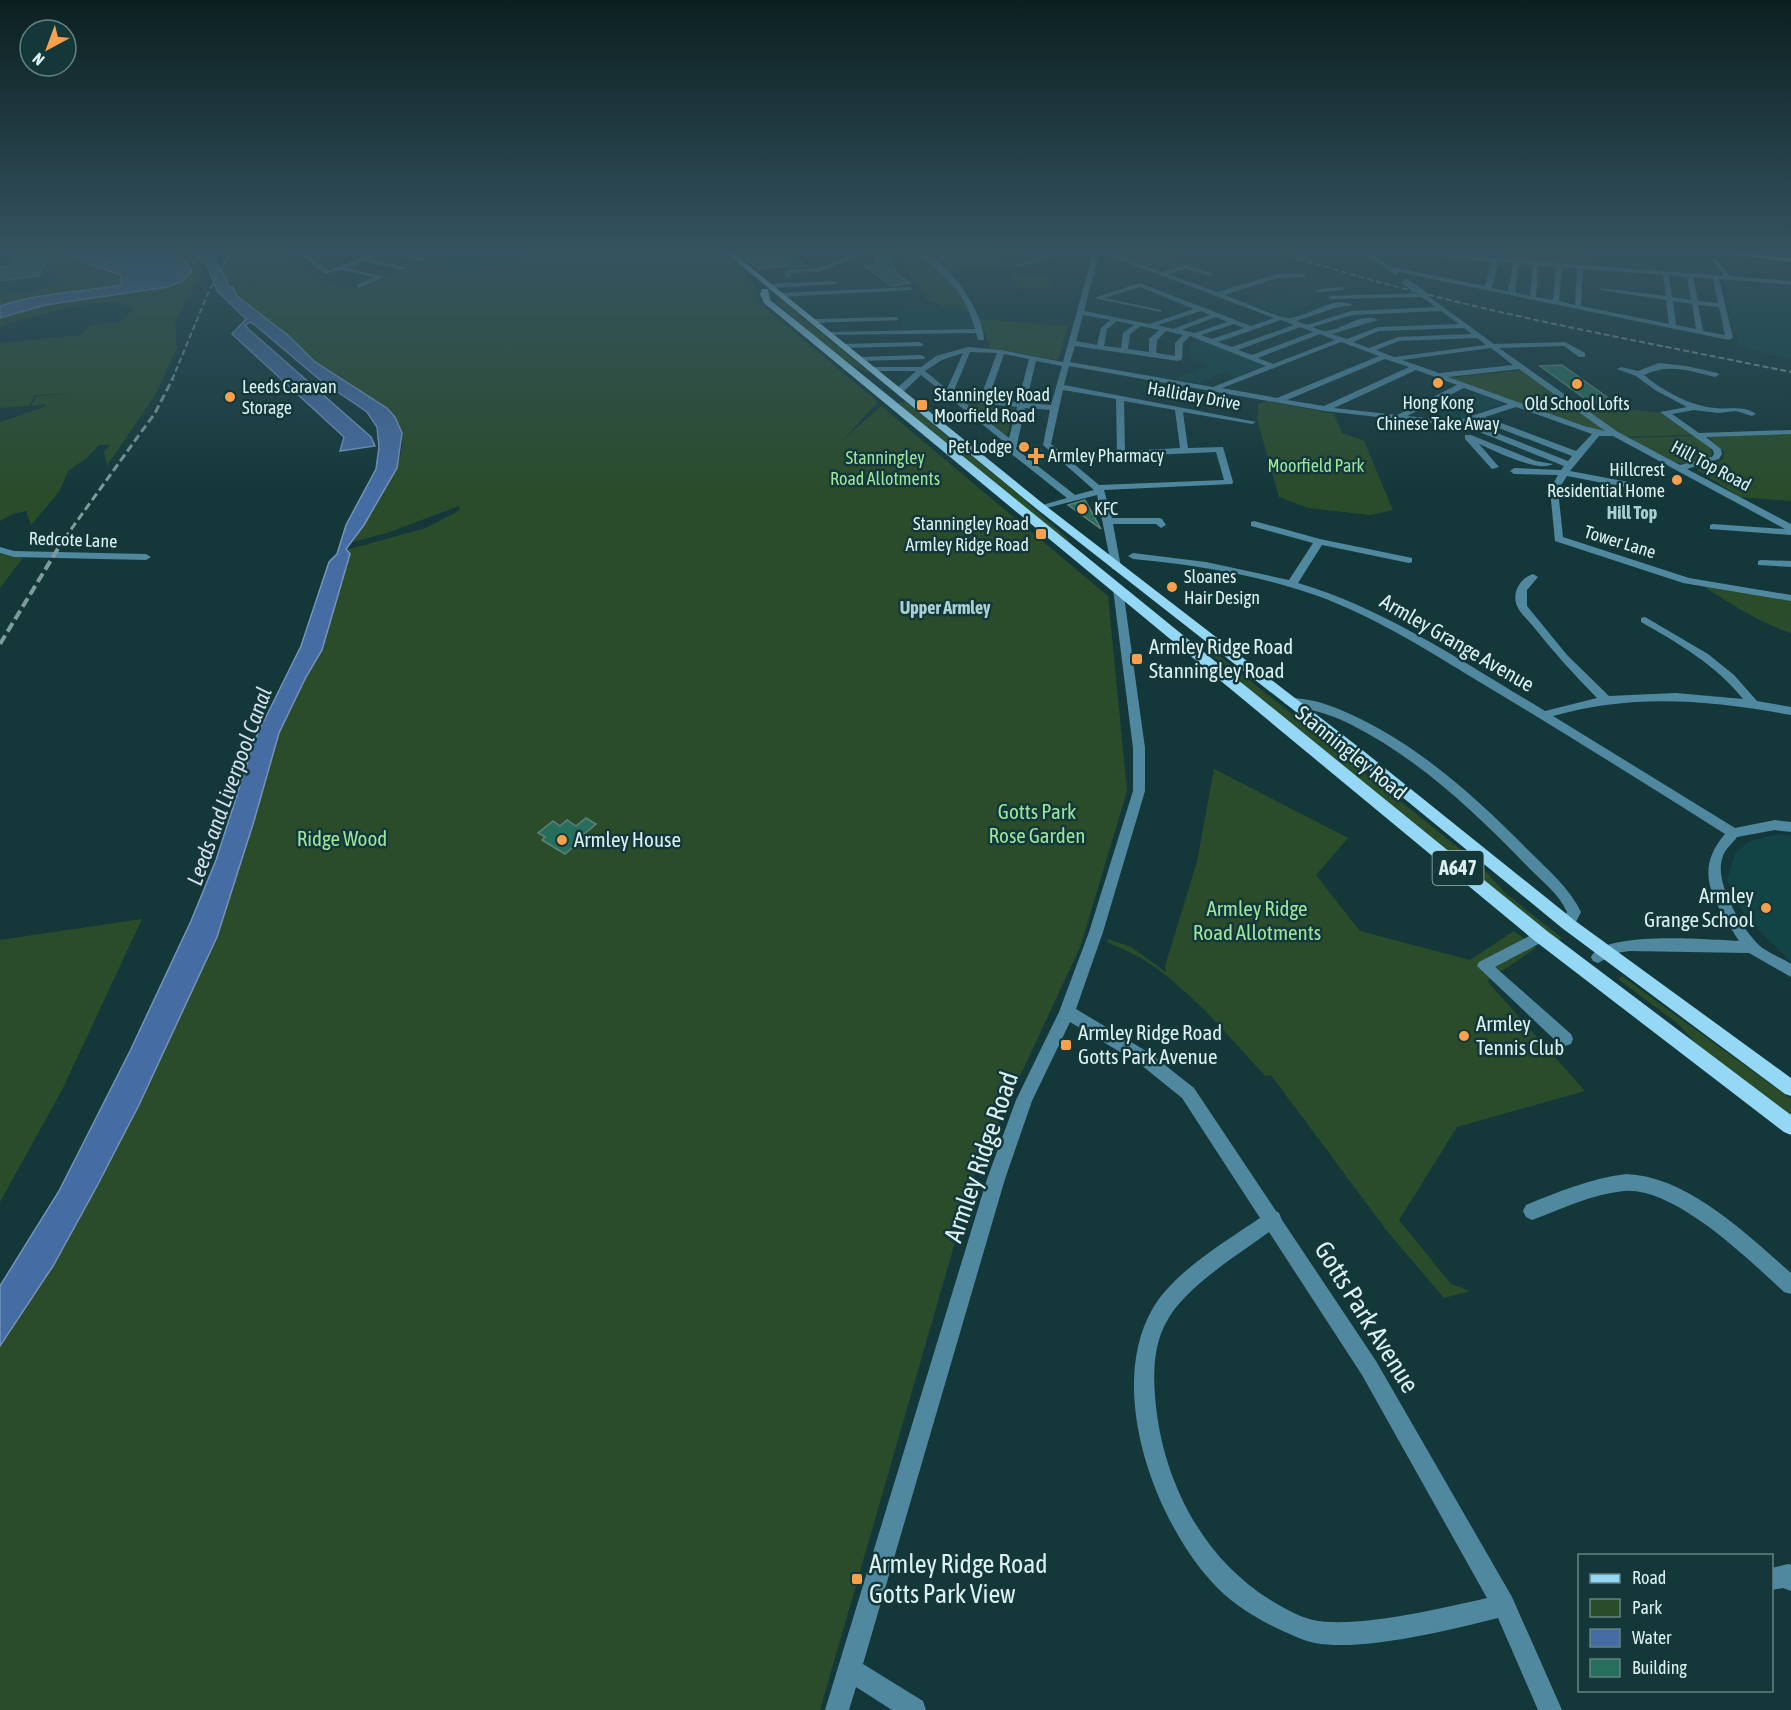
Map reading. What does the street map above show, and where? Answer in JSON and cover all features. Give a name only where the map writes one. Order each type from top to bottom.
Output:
[{"type":"main road","name":"Stanningley Road","points":[[805,333],[1541,936],[1599,964],[1791,1088]]},
{"type":"main road","name":"Stanningley Road","points":[[829,334],[1097,552],[1289,701],[1568,924],[1584,941]]},
{"type":"main road","points":[[883,396],[900,391]]},
{"type":"main road","points":[[1097,552],[1100,574]]},
{"type":"main road","points":[[1116,567],[1133,585],[1136,591],[1133,601]]},
{"type":"main road","points":[[1214,643],[1203,648],[1203,651],[1230,673],[1239,688]]},
{"type":"main road","points":[[1517,883],[1529,905],[1584,941],[1578,950],[1580,954],[1599,964],[1670,1024],[1688,1047],[1791,1126]]},
{"type":"street","points":[[829,334],[881,333]]},
{"type":"street","points":[[916,333],[924,369],[951,396],[1012,444]]},
{"type":"street","points":[[949,333],[954,352]]},
{"type":"street","points":[[980,333],[984,349]]},
{"type":"street","points":[[1075,333],[1054,408],[1047,445],[1099,490],[1108,522],[1116,567]]},
{"type":"street","points":[[1100,348],[1103,333]]},
{"type":"street","points":[[1124,351],[1127,333]]},
{"type":"street","points":[[1152,356],[1153,339],[1160,333]]},
{"type":"street","points":[[1182,333],[1272,366]]},
{"type":"street","points":[[1072,343],[1178,359],[1179,343],[1199,333]]},
{"type":"street","points":[[1211,342],[1237,333]]},
{"type":"street","points":[[1232,350],[1283,333]]},
{"type":"street","points":[[1251,358],[1323,333],[1597,433],[1615,434]]},
{"type":"street","points":[[1214,389],[1367,333]]},
{"type":"street","name":"Hill Top Road","points":[[1475,333],[1615,434],[1791,530]]},
{"type":"street","points":[[1700,333],[1729,338],[1728,333]]},
{"type":"street","points":[[1369,350],[1398,339],[1479,336]]},
{"type":"street","points":[[842,346],[919,344]]},
{"type":"street","points":[[1277,401],[1389,357],[1491,346],[1565,344],[1582,355]]},
{"type":"street","points":[[951,396],[968,349]]},
{"type":"street","points":[[900,391],[924,369],[954,352],[984,349],[1325,409],[1459,423],[1566,469]]},
{"type":"street","points":[[983,402],[1001,353]]},
{"type":"street","points":[[859,359],[921,357]]},
{"type":"street","points":[[1032,359],[1020,405],[1012,450],[1073,498]]},
{"type":"street","points":[[1639,374],[1659,365],[1686,368],[1697,374],[1715,375]]},
{"type":"street","points":[[1325,409],[1416,367]]},
{"type":"street","points":[[1439,376],[1520,367]]},
{"type":"street","points":[[872,369],[924,369]]},
{"type":"street","points":[[1621,369],[1639,374],[1657,388],[1671,393],[1693,407],[1718,411],[1741,406],[1752,414]]},
{"type":"street","points":[[1399,417],[1463,385]]},
{"type":"street","name":"Halliday Drive","points":[[1061,387],[1252,422]]},
{"type":"street","points":[[951,396],[983,402],[1054,408]]},
{"type":"street","points":[[1120,398],[1121,453]]},
{"type":"street","points":[[1459,423],[1516,404]]},
{"type":"street","points":[[1679,468],[1715,459],[1718,454],[1716,449],[1699,435],[1664,412],[1683,411],[1693,407]]},
{"type":"street","points":[[1179,409],[1184,450]]},
{"type":"street","points":[[1478,417],[1578,455]]},
{"type":"street","points":[[1459,423],[1468,437],[1495,467]]},
{"type":"street","points":[[1699,435],[1791,432]]},
{"type":"street","name":"Tower Lane","points":[[1597,433],[1566,469],[1554,494],[1558,538],[1687,581],[1791,598]]},
{"type":"street","points":[[1468,437],[1535,464],[1566,469],[1634,486]]},
{"type":"street","points":[[1042,508],[1099,490],[1229,482],[1220,449],[1061,457]]},
{"type":"street","points":[[1514,471],[1566,469]]},
{"type":"street","points":[[1108,522],[1159,521],[1161,525]]},
{"type":"street","points":[[1254,524],[1319,542],[1409,560]]},
{"type":"street","points":[[1713,527],[1791,530]]},
{"type":"street","points":[[1291,585],[1319,542]]},
{"type":"street","points":[[1097,552],[1108,548],[1112,543]]},
{"type":"street","name":"Redcote Lane","points":[[0,550],[14,554],[146,557]]},
{"type":"street","name":"Armley Grange Avenue","points":[[1133,556],[1195,562],[1291,585],[1322,594],[1377,619],[1544,715],[1733,833]]},
{"type":"street","points":[[1761,563],[1791,564]]},
{"type":"street","points":[[1533,577],[1521,588],[1519,598],[1522,606],[1563,657],[1606,700]]},
{"type":"street","name":"Armley Ridge Road","points":[[837,1710],[996,1179],[1024,1100],[1067,1012],[1096,932],[1139,791],[1139,748],[1118,589]]},
{"type":"street","points":[[1123,620],[1133,601]]},
{"type":"street","points":[[1645,620],[1685,642],[1720,666],[1753,704]]},
{"type":"street","points":[[1544,715],[1606,700],[1675,697],[1753,704],[1791,711]]},
{"type":"street","name":"Stanningley Road","points":[[1289,701],[1304,702],[1341,715],[1413,757],[1444,781],[1512,840],[1562,894],[1574,912],[1568,924]]},
{"type":"street","points":[[1791,827],[1775,825],[1733,833],[1717,854],[1713,870],[1722,900],[1751,947],[1791,971]]},
{"type":"street","points":[[1541,936],[1484,966],[1565,1039]]},
{"type":"street","points":[[1599,964],[1629,945],[1751,947]]},
{"type":"street","name":"Gotts Park Avenue","points":[[1067,1012],[1128,1047],[1165,1072],[1188,1093],[1273,1218],[1369,1368],[1504,1605],[1550,1710]]},
{"type":"street","points":[[1532,1211],[1596,1188],[1638,1183],[1672,1195],[1707,1216],[1791,1285]]},
{"type":"street","points":[[1273,1218],[1182,1289],[1160,1314],[1148,1340],[1144,1387],[1148,1428],[1159,1471],[1185,1528],[1219,1574],[1266,1612],[1315,1632],[1358,1632],[1427,1624],[1504,1605]]},
{"type":"street","points":[[1773,1580],[1788,1575],[1791,1580]]},
{"type":"street","points":[[849,1669],[914,1710]]},
{"type":"shaded area","points":[[1735,333],[1791,333],[1791,359],[1750,349],[1738,344]]},
{"type":"shaded area","points":[[1201,340],[1267,366],[1238,377],[1225,372],[1198,383],[1174,379],[1209,366],[1189,357],[1190,344]]},
{"type":"shaded area","points":[[1475,393],[1504,403],[1455,421],[1426,417]]},
{"type":"shaded area","points":[[1016,443],[1038,445],[1056,461],[1038,465],[1015,447]]},
{"type":"shaded area","name":"Armley Grange School","points":[[1778,834],[1791,835],[1791,962],[1747,918],[1733,897],[1727,879],[1735,854],[1749,841]]},
{"type":"green space","points":[[83,333],[176,333],[177,348],[157,392],[107,466],[104,452],[110,445],[99,445],[88,457],[68,471],[59,492],[31,525],[26,511],[13,514],[0,521],[0,422],[44,407],[46,404],[31,406],[37,396],[79,393],[35,395],[29,406],[0,408],[0,343],[81,335]]},
{"type":"green space","points":[[285,333],[795,333],[878,402],[842,441],[881,406],[1108,596],[1127,791],[1081,945],[975,1173],[820,1710],[0,1710],[0,1346],[53,1266],[97,1186],[139,1105],[217,937],[279,733],[322,650],[350,554],[346,550],[426,528],[460,510],[459,506],[390,532],[353,542],[394,473],[400,458],[401,432],[387,408],[315,362]]},
{"type":"green space","points":[[811,333],[821,333],[871,374],[845,360]]},
{"type":"green space","points":[[985,333],[1066,333],[1058,360],[990,348]]},
{"type":"green space","points":[[1524,370],[1608,429],[1600,431],[1581,428],[1446,378]]},
{"type":"green space","name":"Moorfield Park","points":[[1266,401],[1334,414],[1342,433],[1364,441],[1393,510],[1371,515],[1308,508],[1279,497],[1257,419],[1258,404]]},
{"type":"green space","points":[[906,402],[1012,489],[1069,540],[1068,544],[896,403]]},
{"type":"green space","points":[[965,403],[1014,408],[1007,436]]},
{"type":"green space","points":[[1635,410],[1661,413],[1694,435],[1625,437],[1586,412]]},
{"type":"green space","points":[[1791,434],[1791,501],[1740,497],[1697,470],[1723,459],[1724,452],[1707,436]]},
{"type":"green space","points":[[1694,436],[1709,447],[1712,453],[1710,458],[1687,464],[1675,462],[1628,438]]},
{"type":"green space","points":[[0,554],[23,558],[0,588]]},
{"type":"green space","points":[[1695,581],[1791,597],[1791,633],[1754,617]]},
{"type":"green space","points":[[1212,650],[1480,865],[1505,893],[1562,938],[1558,941],[1253,694],[1232,671],[1208,652]]},
{"type":"green space","name":"Armley Ridge Road Allotments","points":[[1214,769],[1348,838],[1316,875],[1360,931],[1470,960],[1514,931],[1536,948],[1487,981],[1585,1091],[1457,1127],[1399,1220],[1451,1284],[1470,1291],[1444,1298],[1387,1231],[1271,1075],[1265,1076],[1191,997],[1159,970],[1141,958],[1107,942],[1108,939],[1131,947],[1166,972],[1165,966],[1197,862]]},
{"type":"green space","points":[[142,919],[63,1088],[0,1202],[0,940]]},
{"type":"green space","points":[[1622,976],[1791,1099],[1791,1117],[1703,1051],[1677,1023],[1618,979]]},
{"type":"water","points":[[253,333],[371,437],[375,446],[340,451],[344,437],[232,334]]},
{"type":"water","points":[[264,333],[285,333],[315,362],[387,408],[395,417],[402,433],[397,468],[364,525],[346,549],[350,554],[322,650],[279,733],[217,937],[139,1105],[97,1186],[53,1266],[0,1346],[0,1286],[59,1191],[130,1051],[191,921],[216,860],[255,739],[301,646],[329,562],[337,554],[346,525],[376,469],[379,447],[377,427],[367,412],[320,380]]},
{"type":"building","name":"Old School Lofts","points":[[1562,365],[1614,402],[1591,403],[1540,366]]},
{"type":"building","name":"KFC","points":[[1085,500],[1101,529],[1068,505]]},
{"type":"building","name":"Armley House","points":[[586,818],[596,824],[565,854],[542,840],[545,837],[538,833],[553,821],[560,826],[567,820],[576,826]]},
{"type":"railway","points":[[172,380],[192,333]]},
{"type":"railway","points":[[1598,333],[1791,372]]},
{"type":"railway","points":[[64,539],[155,413],[172,380]]},
{"type":"railway","points":[[0,644],[65,537]]},
{"type":"place","name":"Hong Kong Chinese Take Away","points":[[1438,383]]},
{"type":"place","name":"Old School Lofts","points":[[1577,384]]},
{"type":"place","name":"Leeds Caravan Storage","points":[[230,397]]},
{"type":"place","name":"Stanningley Road Moorfield Road","points":[[922,405]]},
{"type":"place","name":"Pet Lodge","points":[[1024,447]]},
{"type":"place","name":"Armley Pharmacy","points":[[1036,456]]},
{"type":"place","name":"Hillcrest Residential Home","points":[[1677,480]]},
{"type":"place","name":"KFC","points":[[1082,509]]},
{"type":"place","name":"Stanningley Road Armley Ridge Road","points":[[1041,534]]},
{"type":"place","name":"Sloanes Hair Design","points":[[1172,587]]},
{"type":"place","name":"Armley Ridge Road Stanningley Road","points":[[1137,659]]},
{"type":"place","name":"Armley House","points":[[562,840]]},
{"type":"place","name":"Armley Grange School","points":[[1766,908]]},
{"type":"place","name":"Armley Tennis Club","points":[[1464,1036]]},
{"type":"place","name":"Armley Ridge Road Gotts Park Avenue","points":[[1066,1045]]},
{"type":"place","name":"Armley Ridge Road Gotts Park View","points":[[857,1579]]},
{"type":"district","name":"Hill Top","points":[[1632,513]]},
{"type":"district","name":"Upper Armley","points":[[945,608]]},
{"type":"park label","name":"Stanningley Road Allotments","points":[[885,468]]},
{"type":"park label","name":"Gotts Park Rose Garden","points":[[1037,824]]},
{"type":"park label","name":"Ridge Wood","points":[[342,839]]},
{"type":"water label","name":"Leeds and Liverpool Canal","points":[[229,786]]}]
